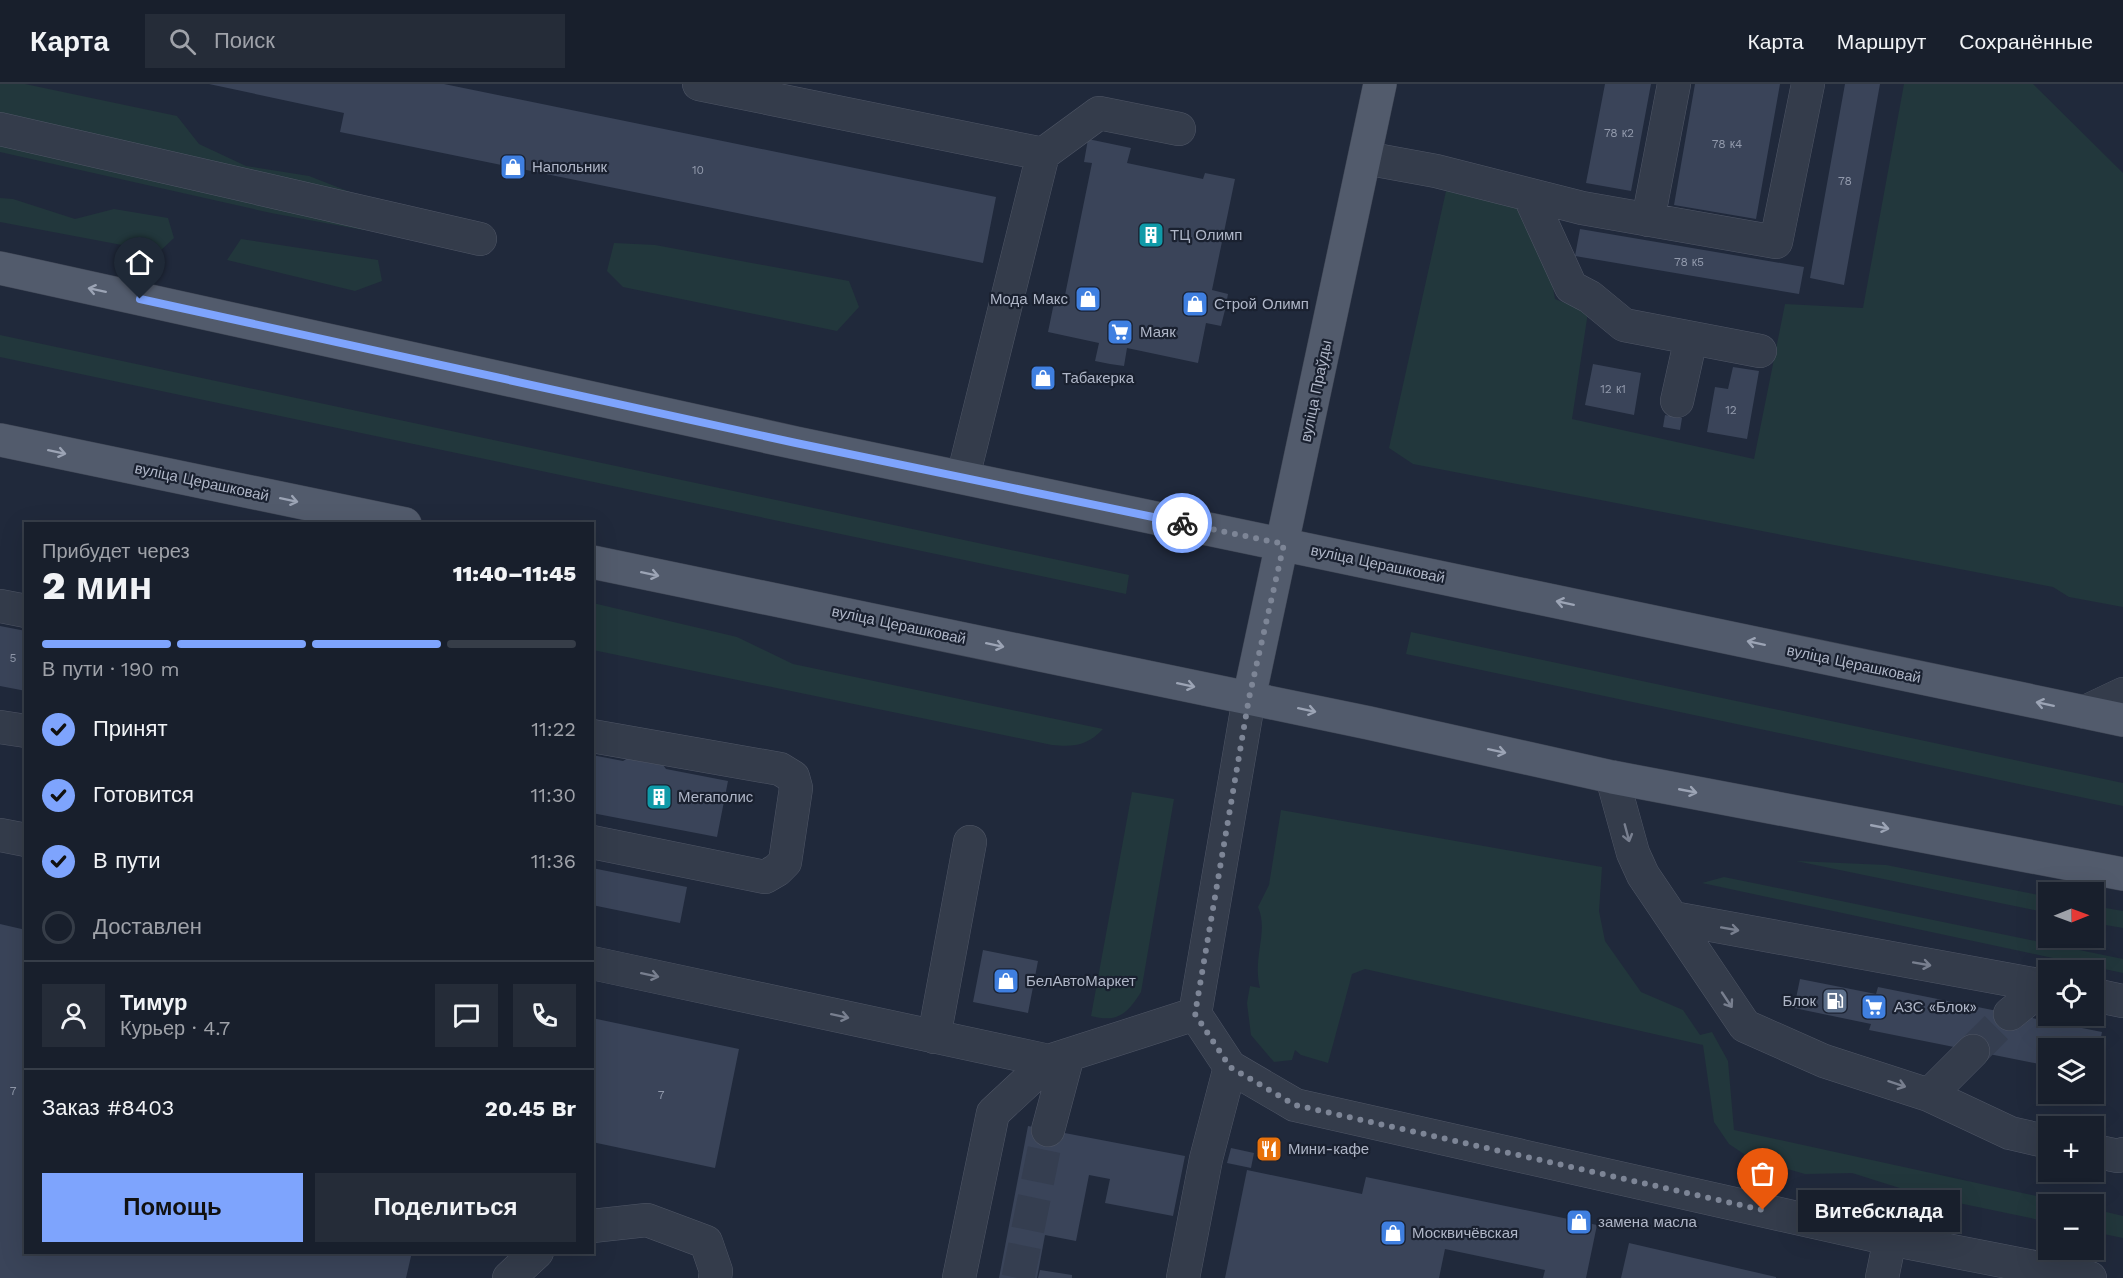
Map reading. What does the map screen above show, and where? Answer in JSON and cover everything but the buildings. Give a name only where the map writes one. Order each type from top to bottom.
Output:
[{"type":"main road","name":"вуліца Праўды","points":[[1249,698],[1284,544],[1380,84]]},
{"type":"main road","name":"вуліца Церашковай","points":[[0,268],[963,477],[2123,720]]},
{"type":"main road","name":"вуліца Церашковай","points":[[0,440],[389,522]]},
{"type":"main road","name":"вуліца Церашковай","points":[[594,562],[1249,698],[1612,777],[2123,874]]},
{"type":"main road","points":[[2091,868],[2123,859]]},
{"type":"lane","points":[[699,84],[1043,154]]},
{"type":"lane","points":[[1648,220],[1674,84]]},
{"type":"lane","points":[[1365,158],[1436,171],[1528,195],[1648,220],[1776,242],[1808,84]]},
{"type":"lane","points":[[963,477],[1043,154],[1099,113],[1179,129]]},
{"type":"lane","points":[[0,129],[480,239]]},
{"type":"lane","points":[[1528,195],[1571,287],[1590,297],[1624,325],[1760,351]]},
{"type":"lane","points":[[1677,401],[1691,338]]},
{"type":"lane","points":[[0,606],[24,611]]},
{"type":"lane","points":[[2085,712],[2123,694]]},
{"type":"lane","points":[[1249,698],[1195,1014],[1230,1067],[1295,1105],[1890,1239],[2090,1278]]},
{"type":"lane","points":[[0,727],[24,731]]},
{"type":"lane","points":[[594,736],[780,769],[793,777],[796,788],[785,862],[765,877],[594,842]]},
{"type":"lane","points":[[1612,777],[1633,853],[1643,875],[1745,1026],[1824,1061],[1929,1095],[2010,1133],[2038,1139]]},
{"type":"lane","points":[[0,835],[24,840]]},
{"type":"lane","points":[[934,1036],[970,842]]},
{"type":"lane","points":[[1673,918],[2038,984]]},
{"type":"lane","points":[[594,963],[934,1036],[1058,1058]]},
{"type":"lane","points":[[2010,1014],[2038,993]]},
{"type":"lane","points":[[2104,997],[2123,1001]]},
{"type":"lane","points":[[959,1278],[993,1113],[1058,1058],[1195,1014]]},
{"type":"lane","points":[[1929,1095],[1972,1051]]},
{"type":"lane","points":[[1048,1130],[1058,1058]]},
{"type":"lane","points":[[1183,1278],[1206,1159],[1230,1067]]},
{"type":"lane","points":[[2104,1153],[2118,1156],[2123,1154]]},
{"type":"lane","points":[[594,1226],[647,1220],[706,1242],[716,1270],[715,1278]]},
{"type":"lane","points":[[1882,1278],[1890,1239]]},
{"type":"lane","points":[[509,1278],[535,1254]]},
{"type":"green space","points":[[0,84],[25,84],[177,116],[199,144],[246,166],[309,176],[368,199],[369,217],[363,230],[271,213],[0,152]]},
{"type":"green space","points":[[1904,84],[2033,84],[2123,173],[2123,607],[2069,597],[2053,587],[1413,464],[1389,448],[1446,191],[1524,209],[1546,251],[1555,299],[1588,312],[1572,419],[1754,459],[1785,304],[1863,308]]},
{"type":"green space","points":[[0,198],[13,199],[75,219],[114,209],[168,218],[174,238],[159,252],[0,222]]},
{"type":"green space","points":[[241,239],[378,260],[382,281],[355,291],[227,260]]},
{"type":"green space","points":[[614,243],[655,245],[849,281],[859,307],[837,331],[623,287],[607,271]]},
{"type":"green space","points":[[0,335],[1129,575],[1126,594],[0,357]]},
{"type":"green space","points":[[594,603],[737,637],[793,664],[1103,729],[1091,739],[1080,744],[1052,745],[594,650]]},
{"type":"green space","points":[[1411,632],[2123,783],[2123,806],[1406,654]]},
{"type":"green space","points":[[1132,792],[1174,799],[1141,992],[1121,1015],[1100,1018],[1091,1016]]},
{"type":"green space","points":[[1281,810],[1602,867],[1599,911],[1605,941],[1641,992],[1683,1010],[1700,1035],[1712,1032],[1728,1061],[1734,1130],[2038,1196],[2038,1220],[1925,1196],[1852,1173],[1805,1174],[1750,1158],[1729,1144],[1714,1122],[1703,1045],[1365,969],[1352,974],[1328,1063],[1301,1055],[1295,1050],[1292,1060],[1274,1062],[1251,1035],[1247,1003],[1250,986],[1260,988],[1258,966],[1262,926],[1258,907],[1269,885]]},
{"type":"green space","points":[[1796,861],[1886,865],[2038,895],[2038,911]]},
{"type":"green space","points":[[1724,877],[2038,942],[2038,948],[2069,948],[2123,959],[2123,973],[2104,969],[2104,960],[2062,960],[1702,883]]},
{"type":"green space","points":[[2104,908],[2123,911],[2123,928],[2104,925]]},
{"type":"green space","points":[[2104,1211],[2123,1216],[2123,1238],[2104,1234]]},
{"type":"tunnel","points":[[1973,1051],[2010,1014]]},
{"type":"tunnel","points":[[1018,1278],[1048,1130]]},
{"type":"way so far","points":[[1182,523],[1284,544],[1249,698],[1195,1014],[1230,1067],[1295,1105],[1763,1210]]},
{"type":"place","name":"Напольник","points":[[513,167]]},
{"type":"place","name":"ТЦ Олимп","points":[[1151,235]]},
{"type":"place","name":"Мода Макс","points":[[1088,299]]},
{"type":"place","name":"Строй Олимп","points":[[1195,304]]},
{"type":"place","name":"Маяк","points":[[1120,332]]},
{"type":"place","name":"Табакерка","points":[[1043,378]]},
{"type":"place","name":"Мегаполис","points":[[659,797]]},
{"type":"place","name":"БелАвтоМаркет","points":[[1006,981]]},
{"type":"place","name":"Блок","points":[[1835,1001]]},
{"type":"place","name":"АЗС «Блок»","points":[[1874,1007]]},
{"type":"place","name":"Мини-кафе","points":[[1269,1149]]},
{"type":"place","name":"Витебсклада","points":[[1763,1210]]},
{"type":"place","name":"замена масла","points":[[1579,1222]]},
{"type":"place","name":"Москвичёвская","points":[[1393,1233]]},
{"type":"route","points":[[140,299],[796,443],[1182,523]]}]
